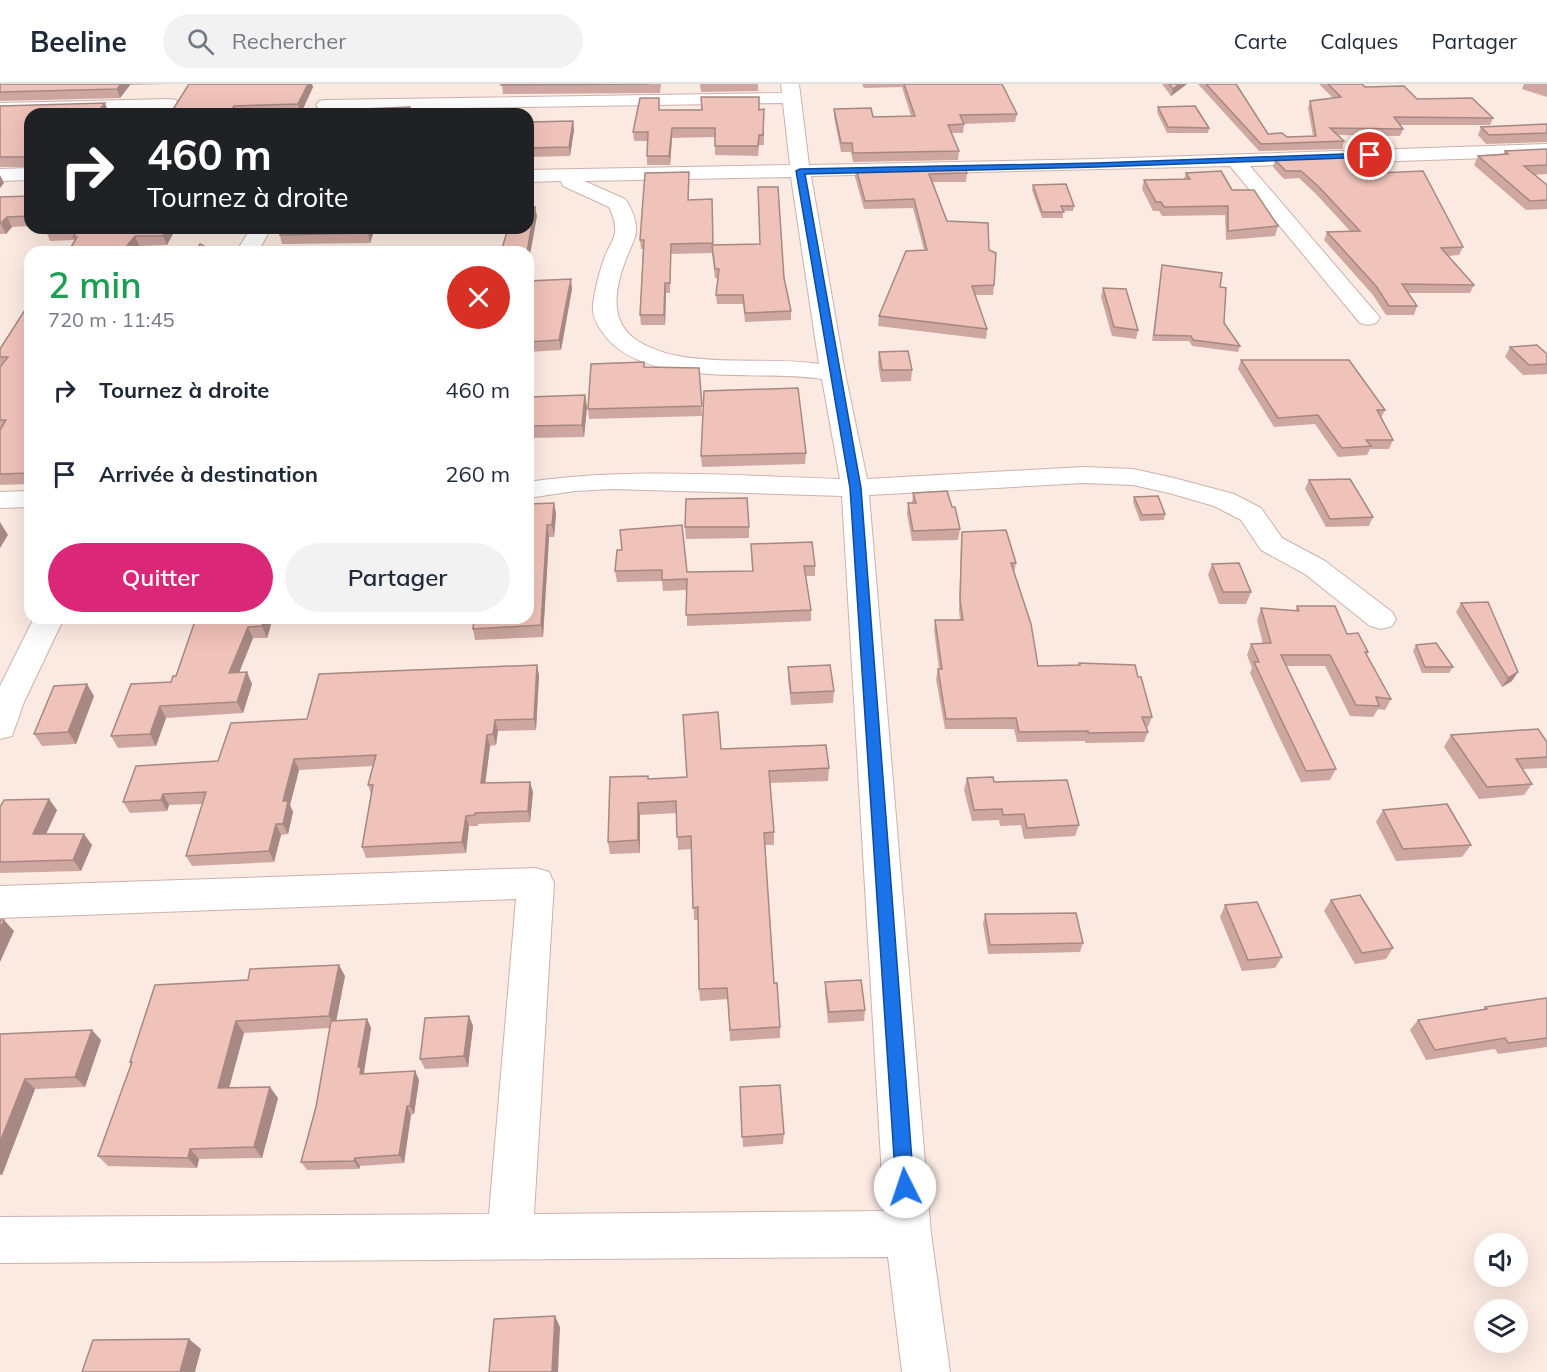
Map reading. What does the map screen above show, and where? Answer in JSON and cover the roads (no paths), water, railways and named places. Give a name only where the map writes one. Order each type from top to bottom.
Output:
[{"type":"street","points":[[324,108],[337,84]]},
{"type":"street","points":[[372,108],[791,91],[800,171],[855,488],[908,1234],[926,1372]]},
{"type":"street","points":[[0,108],[170,104]]},
{"type":"street","points":[[534,176],[1235,160],[1547,150]]},
{"type":"street","points":[[1235,160],[1368,318]]},
{"type":"street","points":[[0,175],[24,174]]},
{"type":"street","points":[[554,177],[596,192],[618,203],[625,221],[624,235],[615,258],[604,304],[605,316],[614,335],[624,344],[670,363],[683,365],[795,367],[834,373]]},
{"type":"street","points":[[534,489],[575,483],[613,481],[855,488],[1083,475],[1133,477],[1224,500],[1251,514],[1271,544],[1291,551],[1317,567],[1381,619]]},
{"type":"street","points":[[0,500],[24,499]]},
{"type":"street","points":[[3,711],[46,624]]},
{"type":"street","points":[[0,902],[536,883],[510,1237]]},
{"type":"street","points":[[0,1240],[908,1234]]}]
